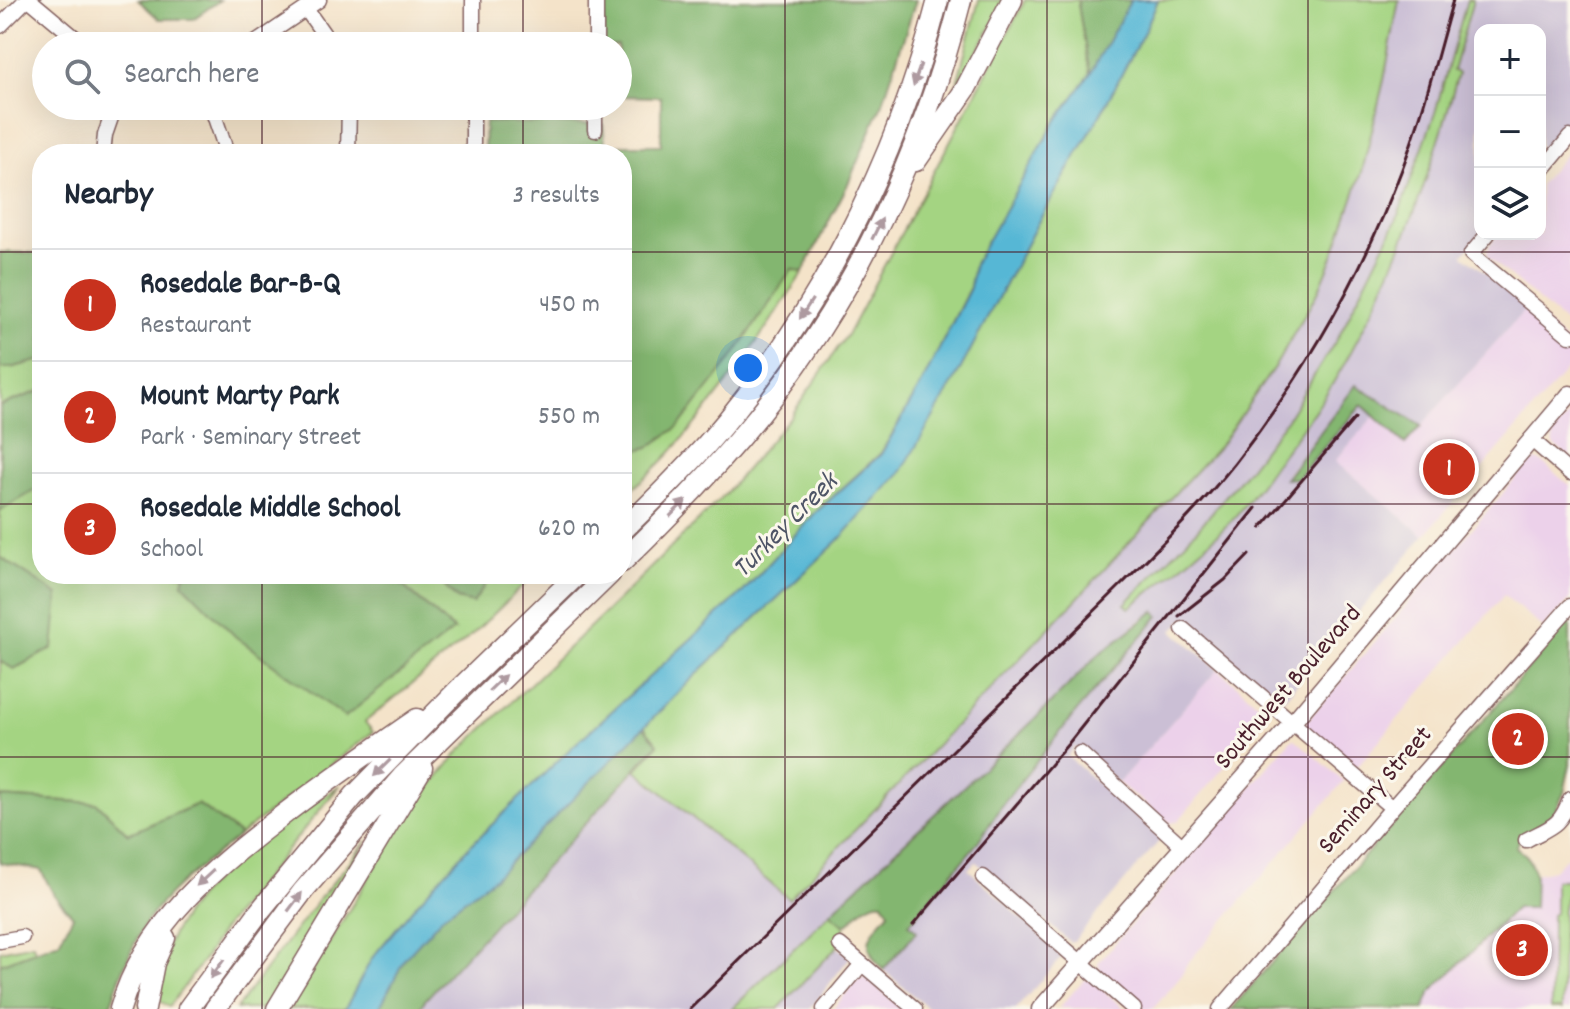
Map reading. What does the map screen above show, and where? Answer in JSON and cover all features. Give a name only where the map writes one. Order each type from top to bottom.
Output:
[{"type":"highway","points":[[632,521],[707,443],[744,399],[836,260],[860,215],[905,111],[924,56],[938,0]]},
{"type":"highway","points":[[632,552],[678,508],[759,415],[835,305],[865,254],[917,140],[938,82],[961,0]]},
{"type":"highway","points":[[893,196],[965,90],[1012,0]]},
{"type":"highway","points":[[190,1005],[259,912],[354,796],[568,584]]},
{"type":"highway","points":[[215,1009],[312,880],[402,777],[600,584]]},
{"type":"highway","points":[[120,1009],[140,959],[179,905],[208,874],[332,778],[456,692]]},
{"type":"highway","points":[[277,1009],[441,738]]},
{"type":"highway","points":[[145,1009],[154,963],[179,905]]},
{"type":"main road","name":"Southwest Boulevard","points":[[1040,1009],[1293,722],[1570,394]]},
{"type":"street","points":[[0,26],[28,0],[68,32]]},
{"type":"street","points":[[272,32],[319,0]]},
{"type":"street","points":[[473,0],[473,32]]},
{"type":"street","points":[[596,0],[596,32]]},
{"type":"street","points":[[306,9],[322,32]]},
{"type":"street","points":[[104,144],[110,120]]},
{"type":"street","points":[[216,120],[224,144]]},
{"type":"street","points":[[348,144],[349,120]]},
{"type":"street","points":[[473,120],[473,144]]},
{"type":"street","points":[[595,120],[595,130]]},
{"type":"street","points":[[1544,168],[1570,137]]},
{"type":"street","points":[[1483,240],[1471,254],[1570,336]]},
{"type":"street","points":[[1531,439],[1570,473]]},
{"type":"street","name":"Seminary Street","points":[[1220,1009],[1570,606]]},
{"type":"street","points":[[1183,629],[1392,808]]},
{"type":"street","points":[[1080,753],[1183,847]]},
{"type":"street","points":[[1526,840],[1557,824],[1570,799]]},
{"type":"street","points":[[983,877],[1134,1009]]},
{"type":"street","points":[[0,941],[22,937]]},
{"type":"street","points":[[840,945],[915,1009]]},
{"type":"street","points":[[824,1009],[862,964]]},
{"type":"shaded area","points":[[1399,0],[1467,0],[1435,113],[1396,221],[1340,334],[1287,419],[1246,472],[1197,530],[1126,604],[1194,557],[1374,307],[1409,223],[1458,73],[1453,72],[1473,0],[1570,0],[1570,128],[1546,156],[1546,24],[1474,24],[1475,240],[1463,255],[1528,306],[1421,426],[1356,385],[1287,474],[1297,478],[1362,405],[1374,416],[1335,461],[1424,536],[1284,699],[1277,701],[1183,620],[1173,631],[1218,669],[1118,783],[1075,747],[1067,756],[1160,840],[1074,941],[1070,942],[976,862],[968,869],[1061,955],[1016,1009],[929,1009],[883,970],[916,932],[908,925],[975,846],[1005,801],[1081,706],[1159,617],[1155,611],[1098,655],[732,1009],[419,1009],[636,770],[788,899],[1221,444],[1277,363],[1319,290],[1362,171]]},
{"type":"shaded area","points":[[1570,149],[1570,327],[1490,259],[1487,253],[1493,240],[1546,240],[1546,177]]},
{"type":"shaded area","points":[[1528,306],[1570,346],[1570,366],[1424,536],[1335,461],[1374,416],[1405,444]]},
{"type":"shaded area","points":[[1570,414],[1570,458],[1554,445],[1552,434]]},
{"type":"shaded area","points":[[1535,460],[1542,462],[1570,486],[1570,600],[1543,628],[1504,595],[1354,770],[1306,726],[1306,722],[1528,464]]},
{"type":"shaded area","points":[[1218,669],[1268,716],[1179,820],[1169,822],[1118,783]]},
{"type":"shaded area","points":[[1295,739],[1344,781],[1186,965],[1182,975],[1153,1009],[1144,1009],[1100,970],[1098,963]]},
{"type":"shaded area","points":[[1566,857],[1570,857],[1570,1009],[1424,1009],[1431,992],[1516,908],[1534,907],[1535,874],[1554,870]]},
{"type":"shaded area","points":[[837,947],[850,957],[810,1009],[778,1009]]},
{"type":"shaded area","points":[[864,977],[903,1009],[833,1009],[858,979]]},
{"type":"shaded area","points":[[1090,979],[1125,1009],[1059,1008],[1084,980]]},
{"type":"green space","points":[[138,0],[220,0],[193,19],[159,19]]},
{"type":"green space","points":[[604,0],[916,0],[883,102],[847,186],[803,272],[792,269],[733,357],[678,427],[649,447],[632,451],[632,145],[661,145],[661,97],[632,96],[632,32],[603,32]]},
{"type":"green space","points":[[979,0],[1007,0],[956,87]]},
{"type":"green space","points":[[1025,0],[1079,0],[1090,74],[1054,124],[974,264],[970,287],[922,383],[881,453],[815,513],[744,591],[570,749],[468,848],[372,958],[345,1009],[289,1009],[400,826],[460,751],[726,493],[791,416],[850,330]]},
{"type":"green space","points":[[1079,0],[1131,0],[1090,74],[1078,4]]},
{"type":"green space","points":[[1158,0],[1399,0],[1362,172],[1332,259],[1319,290],[1277,363],[1221,444],[789,899],[636,770],[658,745],[644,727],[839,540],[953,383],[1037,224],[1099,117]]},
{"type":"green space","points":[[1467,0],[1473,0],[1453,71],[1458,73],[1435,153],[1390,271],[1354,347],[1319,405],[1239,512],[1180,568],[1129,608],[1125,604],[1197,530],[1287,419],[1340,334],[1396,221],[1435,113]]},
{"type":"green space","points":[[485,122],[603,124],[605,144],[484,144]]},
{"type":"green space","points":[[0,252],[32,253],[32,362],[0,368]]},
{"type":"green space","points":[[792,269],[803,272],[724,387],[671,452],[632,490],[632,445],[733,357]]},
{"type":"green space","points":[[32,362],[32,394],[0,406],[0,368]]},
{"type":"green space","points":[[1356,385],[1421,426],[1405,444],[1362,405],[1297,478],[1285,479]]},
{"type":"green space","points":[[32,394],[32,492],[0,511],[0,406]]},
{"type":"green space","points":[[32,492],[32,578],[0,557],[0,511]]},
{"type":"green space","points":[[0,557],[32,578],[32,584],[41,584],[58,595],[53,648],[14,669],[0,661]]},
{"type":"green space","points":[[41,584],[183,584],[454,630],[401,584],[443,584],[457,599],[472,602],[485,584],[525,584],[474,633],[365,722],[373,732],[240,835],[198,804],[128,834],[97,803],[0,797],[0,661],[14,669],[58,595]]},
{"type":"green space","points":[[183,584],[401,584],[454,630],[345,717],[236,637]]},
{"type":"green space","points":[[443,584],[485,584],[473,603],[457,599]]},
{"type":"green space","points":[[1155,611],[1159,616],[1081,706],[1005,801],[975,846],[909,924],[917,931],[883,970],[869,946],[872,934],[889,912],[883,902],[867,906],[845,926],[830,913],[1034,720],[1098,655]]},
{"type":"green space","points":[[1570,621],[1570,765],[1564,793],[1551,821],[1521,837],[1516,847],[1527,856],[1535,874],[1534,908],[1516,908],[1431,992],[1424,1009],[1231,1009]]},
{"type":"green space","points":[[644,727],[658,744],[419,1009],[379,1009],[405,958],[444,915],[495,877]]},
{"type":"green space","points":[[340,785],[223,929],[169,1007],[152,996],[174,932],[206,888],[248,850]]},
{"type":"green space","points":[[0,797],[97,803],[128,834],[198,804],[240,835],[158,906],[132,950],[109,1009],[0,1009],[0,964],[59,942],[73,916],[54,895],[41,870],[0,863]]},
{"type":"green space","points":[[367,841],[271,1009],[236,1009],[318,900]]},
{"type":"green space","points":[[1570,877],[1563,910],[1562,1009],[1551,1009],[1555,880]]},
{"type":"green space","points":[[830,913],[845,926],[837,947],[778,1009],[732,1009]]},
{"type":"green space","points":[[33,944],[35,951],[0,964],[0,951]]},
{"type":"water","points":[[1131,0],[1158,0],[1099,117],[902,471],[839,540],[702,669],[495,877],[444,915],[405,958],[379,1009],[345,1009],[372,958],[468,848],[570,749],[744,591],[815,513],[881,454],[922,383],[970,288],[974,264],[1054,124],[1090,74]]},
{"type":"railway","points":[[690,1009],[1167,539],[1222,479],[1261,429],[1330,322],[1369,247],[1410,148],[1453,0]]},
{"type":"railway","points":[[1261,528],[1355,418]]},
{"type":"railway","points":[[913,925],[1068,744],[1256,508]]},
{"type":"railway","points":[[1179,616],[1225,580],[1249,555]]},
{"type":"place","name":"Rosedale Bar-B-Q","points":[[1449,469]]},
{"type":"place","name":"Mount Marty Park","points":[[1518,739]]},
{"type":"place","name":"Rosedale Middle School","points":[[1522,950]]},
{"type":"water label","name":"Turkey Creek","points":[[787,527]]}]
